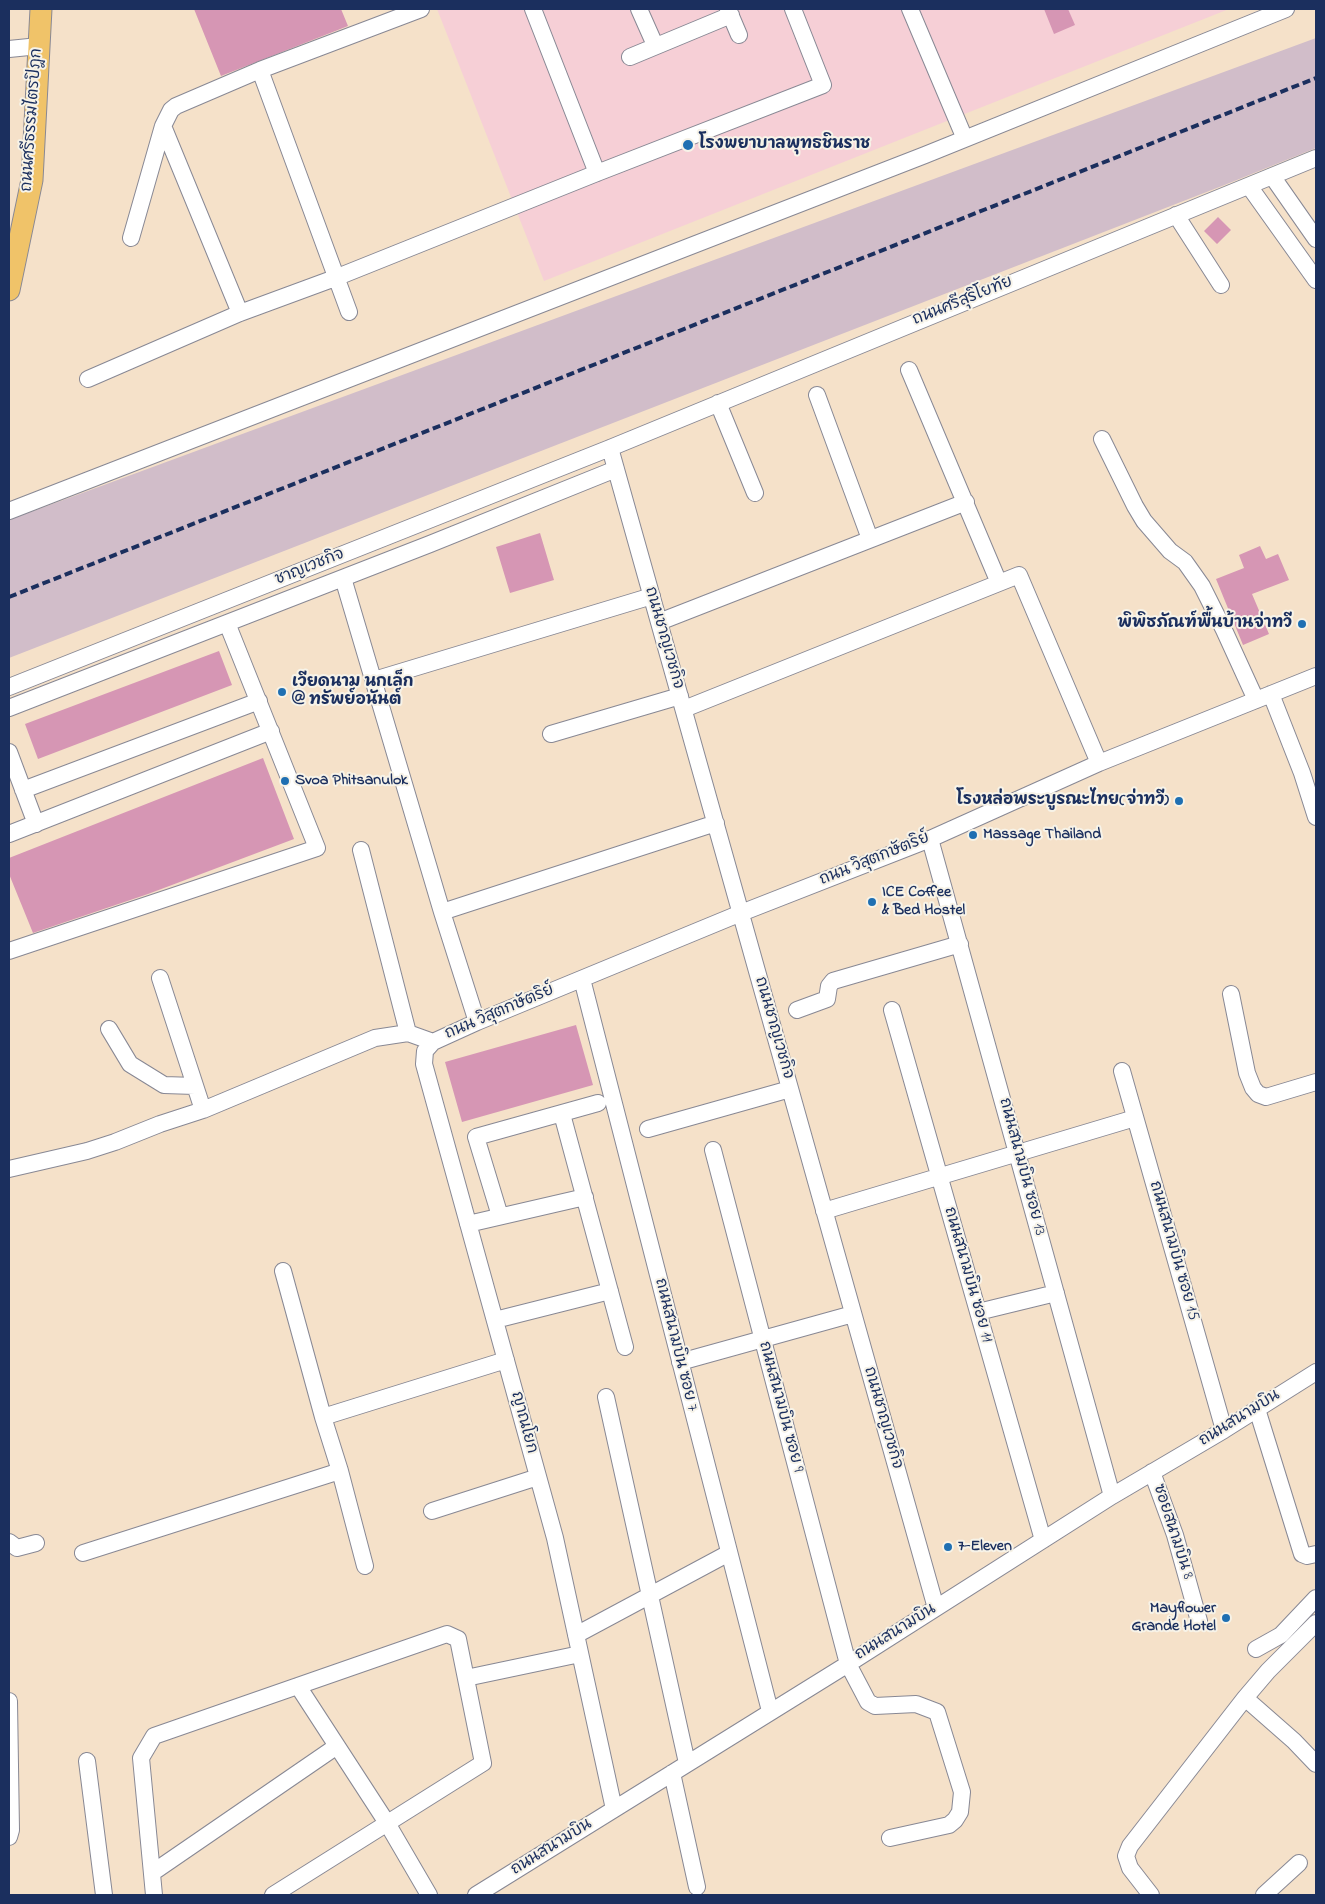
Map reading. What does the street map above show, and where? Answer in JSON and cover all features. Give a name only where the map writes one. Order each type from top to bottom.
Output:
[{"type":"main road","name":"ถนนศรีธรรมไตรปิฎก","points":[[9,290],[32,180],[41,9]]},
{"type":"street","points":[[131,238],[163,126],[171,110],[176,106],[260,70],[418,9]]},
{"type":"street","points":[[533,9],[597,173]]},
{"type":"street","points":[[88,379],[240,313],[335,278],[823,85],[793,9]]},
{"type":"street","points":[[910,9],[965,138]]},
{"type":"street","points":[[9,511],[965,138],[1286,9]]},
{"type":"street","points":[[644,10],[655,45]]},
{"type":"street","points":[[630,57],[730,12],[739,35]]},
{"type":"street","points":[[9,49],[39,46]]},
{"type":"street","points":[[260,70],[349,312]]},
{"type":"street","points":[[163,126],[240,313]]},
{"type":"street","name":"ถนนศรีสุริโยทัย","points":[[610,448],[1316,158]]},
{"type":"street","points":[[1272,176],[1316,239]]},
{"type":"street","points":[[1249,186],[1316,280]]},
{"type":"street","points":[[1278,227],[1299,214]]},
{"type":"street","points":[[1176,215],[1221,285]]},
{"type":"street","points":[[909,370],[999,583]]},
{"type":"street","points":[[817,395],[870,540]]},
{"type":"street","points":[[718,403],[756,493]]},
{"type":"street","points":[[1102,439],[1144,521],[1170,551],[1185,562],[1202,586],[1256,700]]},
{"type":"street","name":"ถนนชาญเวชกิจ","points":[[610,448],[936,1608]]},
{"type":"street","name":"ชาญเวชกิจ","points":[[9,687],[610,448]]},
{"type":"street","points":[[9,708],[616,469]]},
{"type":"street","points":[[659,622],[966,502]]},
{"type":"street","points":[[551,734],[682,703],[1019,575],[1099,763]]},
{"type":"street","points":[[343,578],[442,912],[477,1022]]},
{"type":"street","points":[[374,680],[652,596]]},
{"type":"street","points":[[9,951],[317,848],[227,623]]},
{"type":"street","name":"ถนน วิสุตกษัตริย์","points":[[433,1042],[477,1022],[741,914],[930,839],[1099,763],[1316,676]]},
{"type":"street","points":[[1271,694],[1302,773],[1316,817]]},
{"type":"street","points":[[23,790],[259,701]]},
{"type":"street","points":[[9,834],[271,731]]},
{"type":"street","points":[[9,752],[36,824]]},
{"type":"street","points":[[442,912],[716,823]]},
{"type":"street","name":"ถนนสนามบิน ซอย 13","points":[[930,839],[1112,1496]]},
{"type":"street","points":[[361,850],[408,1033]]},
{"type":"street","points":[[796,1010],[826,999],[829,986],[833,982],[960,944]]},
{"type":"street","points":[[160,978],[202,1110]]},
{"type":"street","name":"ถนนสนามบิน ซอย 7","points":[[582,979],[770,1711]]},
{"type":"street","points":[[1231,994],[1247,1073],[1253,1088],[1258,1094],[1266,1098],[1316,1082]]},
{"type":"street","name":"ถนนสนามบิน ซอย 11","points":[[892,1010],[1043,1540]]},
{"type":"street","points":[[109,1029],[130,1064],[164,1085],[195,1086]]},
{"type":"street","points":[[9,1170],[86,1151],[202,1110],[375,1038],[408,1033],[433,1042]]},
{"type":"street","name":"ญาณโยก","points":[[433,1042],[425,1051],[424,1064],[555,1538],[614,1809]]},
{"type":"street","name":"ถนนสนามบิน ซอย 15","points":[[1122,1071],[1224,1430]]},
{"type":"street","points":[[648,1129],[790,1089]]},
{"type":"street","points":[[500,1216],[476,1137],[598,1103]]},
{"type":"street","points":[[562,1114],[625,1347]]},
{"type":"street","points":[[824,1211],[1135,1118]]},
{"type":"street","name":"ถนนสนามบิน ซอย 9","points":[[713,1150],[761,1339],[848,1664],[868,1702],[874,1706],[916,1704],[937,1712],[962,1792],[960,1812],[949,1825],[890,1838]]},
{"type":"street","points":[[468,1224],[584,1197]]},
{"type":"street","points":[[283,1271],[323,1417],[340,1470],[365,1566]]},
{"type":"street","points":[[495,1320],[610,1291]]},
{"type":"street","points":[[978,1312],[1056,1293]]},
{"type":"street","points":[[680,1362],[853,1314]]},
{"type":"street","points":[[323,1417],[506,1360]]},
{"type":"street","name":"ถนนสนามบิน","points":[[476,1895],[848,1664],[1112,1496],[1224,1430],[1316,1372]]},
{"type":"street","points":[[606,1397],[687,1763]]},
{"type":"street","points":[[1257,1409],[1302,1554],[1307,1556],[1316,1554]]},
{"type":"street","points":[[83,1554],[340,1470]]},
{"type":"street","name":"ซอยสนามบิน 8","points":[[1152,1472],[1175,1535],[1199,1621]]},
{"type":"street","points":[[432,1511],[538,1477]]},
{"type":"street","points":[[9,1542],[17,1548],[36,1543]]},
{"type":"street","points":[[576,1635],[729,1553]]},
{"type":"street","points":[[1256,1649],[1281,1635],[1316,1598]]},
{"type":"street","points":[[1151,1895],[1130,1868],[1126,1856],[1130,1846],[1245,1698],[1268,1671],[1316,1623]]},
{"type":"street","points":[[154,1895],[141,1758],[154,1736],[448,1634],[458,1639],[482,1763],[274,1895]]},
{"type":"street","points":[[466,1678],[580,1654]]},
{"type":"street","points":[[298,1686],[387,1823],[429,1895]]},
{"type":"street","points":[[1245,1698],[1294,1741],[1316,1764]]},
{"type":"street","points":[[9,1701],[11,1830],[9,1837]]},
{"type":"street","points":[[152,1873],[337,1746]]},
{"type":"street","points":[[87,1761],[104,1895]]},
{"type":"street","points":[[672,1773],[697,1887]]},
{"type":"street","points":[[1264,1895],[1299,1863]]},
{"type":"shaded area","name":"โรงพยาบาลพุทธชินราช","points":[[437,9],[1229,9],[544,281]]},
{"type":"shaded area","points":[[1316,38],[1316,148],[9,658],[9,520]]},
{"type":"building","points":[[194,9],[341,9],[348,26],[221,76]]},
{"type":"building","points":[[1044,9],[1068,9],[1075,25],[1054,34]]},
{"type":"building","points":[[1218,217],[1231,230],[1217,244],[1204,231]]},
{"type":"building","points":[[540,533],[554,580],[510,593],[496,547]]},
{"type":"building","points":[[1260,546],[1266,559],[1278,554],[1289,580],[1252,594],[1269,634],[1243,645],[1216,579],[1244,568],[1239,555]]},
{"type":"building","points":[[219,651],[232,685],[38,759],[25,724]]},
{"type":"building","points":[[263,758],[294,839],[148,894],[33,933],[9,874],[9,858]]},
{"type":"building","points":[[576,1025],[593,1085],[462,1122],[445,1062]]},
{"type":"railway","points":[[9,597],[1316,78]]},
{"type":"place","name":"โรงพยาบาลพุทธชินราช","points":[[688,145]]},
{"type":"place","name":"พิพิธภัณฑ์พื้นบ้านจ่าทวี","points":[[1302,624]]},
{"type":"place","name":"เวียดนาม นกเล็ก @ ทรัพย์อนันต์","points":[[282,692]]},
{"type":"place","name":"Svoa Phitsanulok","points":[[285,781]]},
{"type":"place","name":"โรงหล่อพระบูรณะไทย(จ่าทวี)","points":[[1179,801]]},
{"type":"place","name":"Massage Thailand","points":[[973,835]]},
{"type":"place","name":"ICE Coffee & Bed Hostel","points":[[872,902]]},
{"type":"place","name":"7-Eleven","points":[[948,1547]]},
{"type":"place","name":"Mayflower Grande Hotel","points":[[1226,1618]]}]
